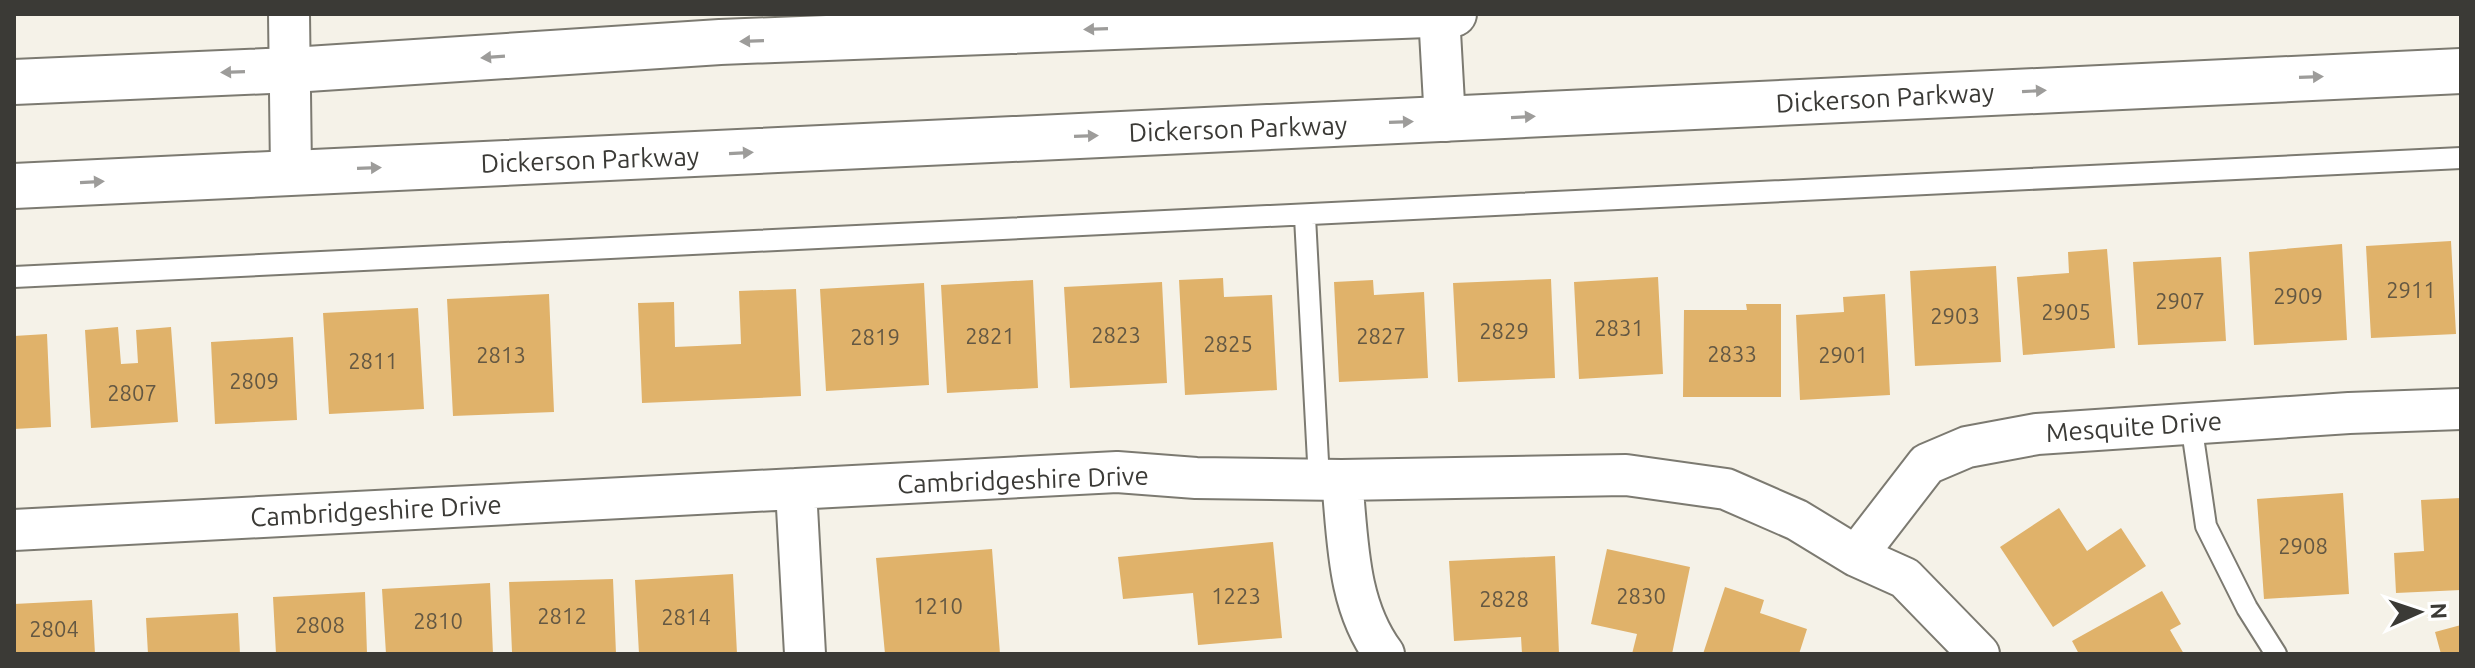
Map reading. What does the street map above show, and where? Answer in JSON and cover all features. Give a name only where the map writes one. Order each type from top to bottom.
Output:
[{"type":"main road","points":[[14,82],[292,70],[797,26],[1454,14]]},
{"type":"main road","name":"Dickerson Parkway","points":[[14,186],[2461,71]]},
{"type":"street","points":[[289,14],[291,171]]},
{"type":"street","points":[[1439,14],[1445,121]]},
{"type":"street","name":"Mesquite Drive","points":[[1856,556],[1927,464],[1967,447],[2037,434],[2461,409]]},
{"type":"street","name":"Cambridgeshire Drive","points":[[14,530],[1117,472],[1196,478],[1330,480],[1626,475],[1726,489],[1797,520],[1856,556],[1905,578],[1979,654]]},
{"type":"street","points":[[1330,480],[1353,587],[1367,631],[1384,654]]},
{"type":"street","points":[[796,489],[805,654]]},
{"type":"lane","points":[[14,277],[1305,217],[2461,158]]},
{"type":"lane","points":[[1305,217],[1330,480]]},
{"type":"lane","points":[[2191,423],[2206,526],[2247,608],[2276,654]]},
{"type":"building","points":[[2451,241],[2456,334],[2371,338],[2366,246]]},
{"type":"building","points":[[2342,244],[2347,340],[2254,345],[2249,252]]},
{"type":"building","points":[[2107,249],[2115,348],[2023,355],[2017,277],[2069,273],[2068,252]]},
{"type":"building","points":[[2221,257],[2226,341],[2138,345],[2133,262]]},
{"type":"building","points":[[1996,266],[2001,362],[1915,366],[1910,271]]},
{"type":"building","points":[[1658,277],[1663,374],[1579,379],[1574,282]]},
{"type":"building","points":[[1223,278],[1224,297],[1272,295],[1277,390],[1185,395],[1179,280]]},
{"type":"building","points":[[1551,279],[1555,378],[1458,382],[1453,283]]},
{"type":"building","points":[[1033,280],[1038,388],[947,393],[941,285]]},
{"type":"building","points":[[1373,280],[1374,295],[1424,292],[1428,378],[1339,382],[1334,282]]},
{"type":"building","points":[[1162,282],[1167,383],[1070,388],[1064,287]]},
{"type":"building","points":[[924,283],[929,385],[826,391],[820,289]]},
{"type":"building","points":[[796,289],[801,396],[642,403],[638,303],[674,302],[675,347],[741,344],[739,291]]},
{"type":"building","points":[[549,294],[554,412],[453,416],[447,299]]},
{"type":"building","points":[[1885,294],[1890,395],[1800,400],[1796,315],[1844,312],[1843,297]]},
{"type":"building","points":[[1746,304],[1781,304],[1781,397],[1683,397],[1684,310],[1747,310]]},
{"type":"building","points":[[418,308],[424,409],[329,414],[323,313]]},
{"type":"building","points":[[118,327],[121,364],[138,363],[136,330],[171,327],[178,422],[91,428],[85,330]]},
{"type":"building","points":[[47,334],[51,427],[14,429],[14,336]]},
{"type":"building","points":[[293,337],[297,420],[215,424],[211,342]]},
{"type":"building","points":[[2343,493],[2349,594],[2264,599],[2257,499]]},
{"type":"building","points":[[2461,498],[2461,590],[2396,593],[2394,553],[2424,551],[2421,500]]},
{"type":"building","points":[[2059,508],[2087,551],[2121,528],[2146,566],[2053,627],[2000,547]]},
{"type":"building","points":[[1273,542],[1282,638],[1198,645],[1193,593],[1123,599],[1118,557]]},
{"type":"building","points":[[992,549],[1000,654],[885,654],[876,558]]},
{"type":"building","points":[[1607,549],[1690,567],[1672,654],[1632,654],[1637,634],[1591,624]]},
{"type":"building","points":[[1555,556],[1559,654],[1522,654],[1521,637],[1454,641],[1449,561]]},
{"type":"building","points":[[733,574],[737,654],[639,654],[635,580]]},
{"type":"building","points":[[613,579],[616,654],[512,652],[509,582]]},
{"type":"building","points":[[490,583],[493,654],[386,654],[382,589]]},
{"type":"building","points":[[1725,587],[1764,600],[1760,613],[1807,629],[1799,654],[1703,654]]},
{"type":"building","points":[[2162,591],[2181,624],[2170,630],[2184,654],[2079,654],[2072,641]]},
{"type":"building","points":[[365,592],[367,654],[276,654],[273,597]]},
{"type":"building","points":[[92,600],[95,654],[14,654],[14,604]]},
{"type":"building","points":[[238,613],[240,654],[148,654],[146,618]]},
{"type":"building","points":[[2461,625],[2461,654],[2441,654],[2435,632]]}]
